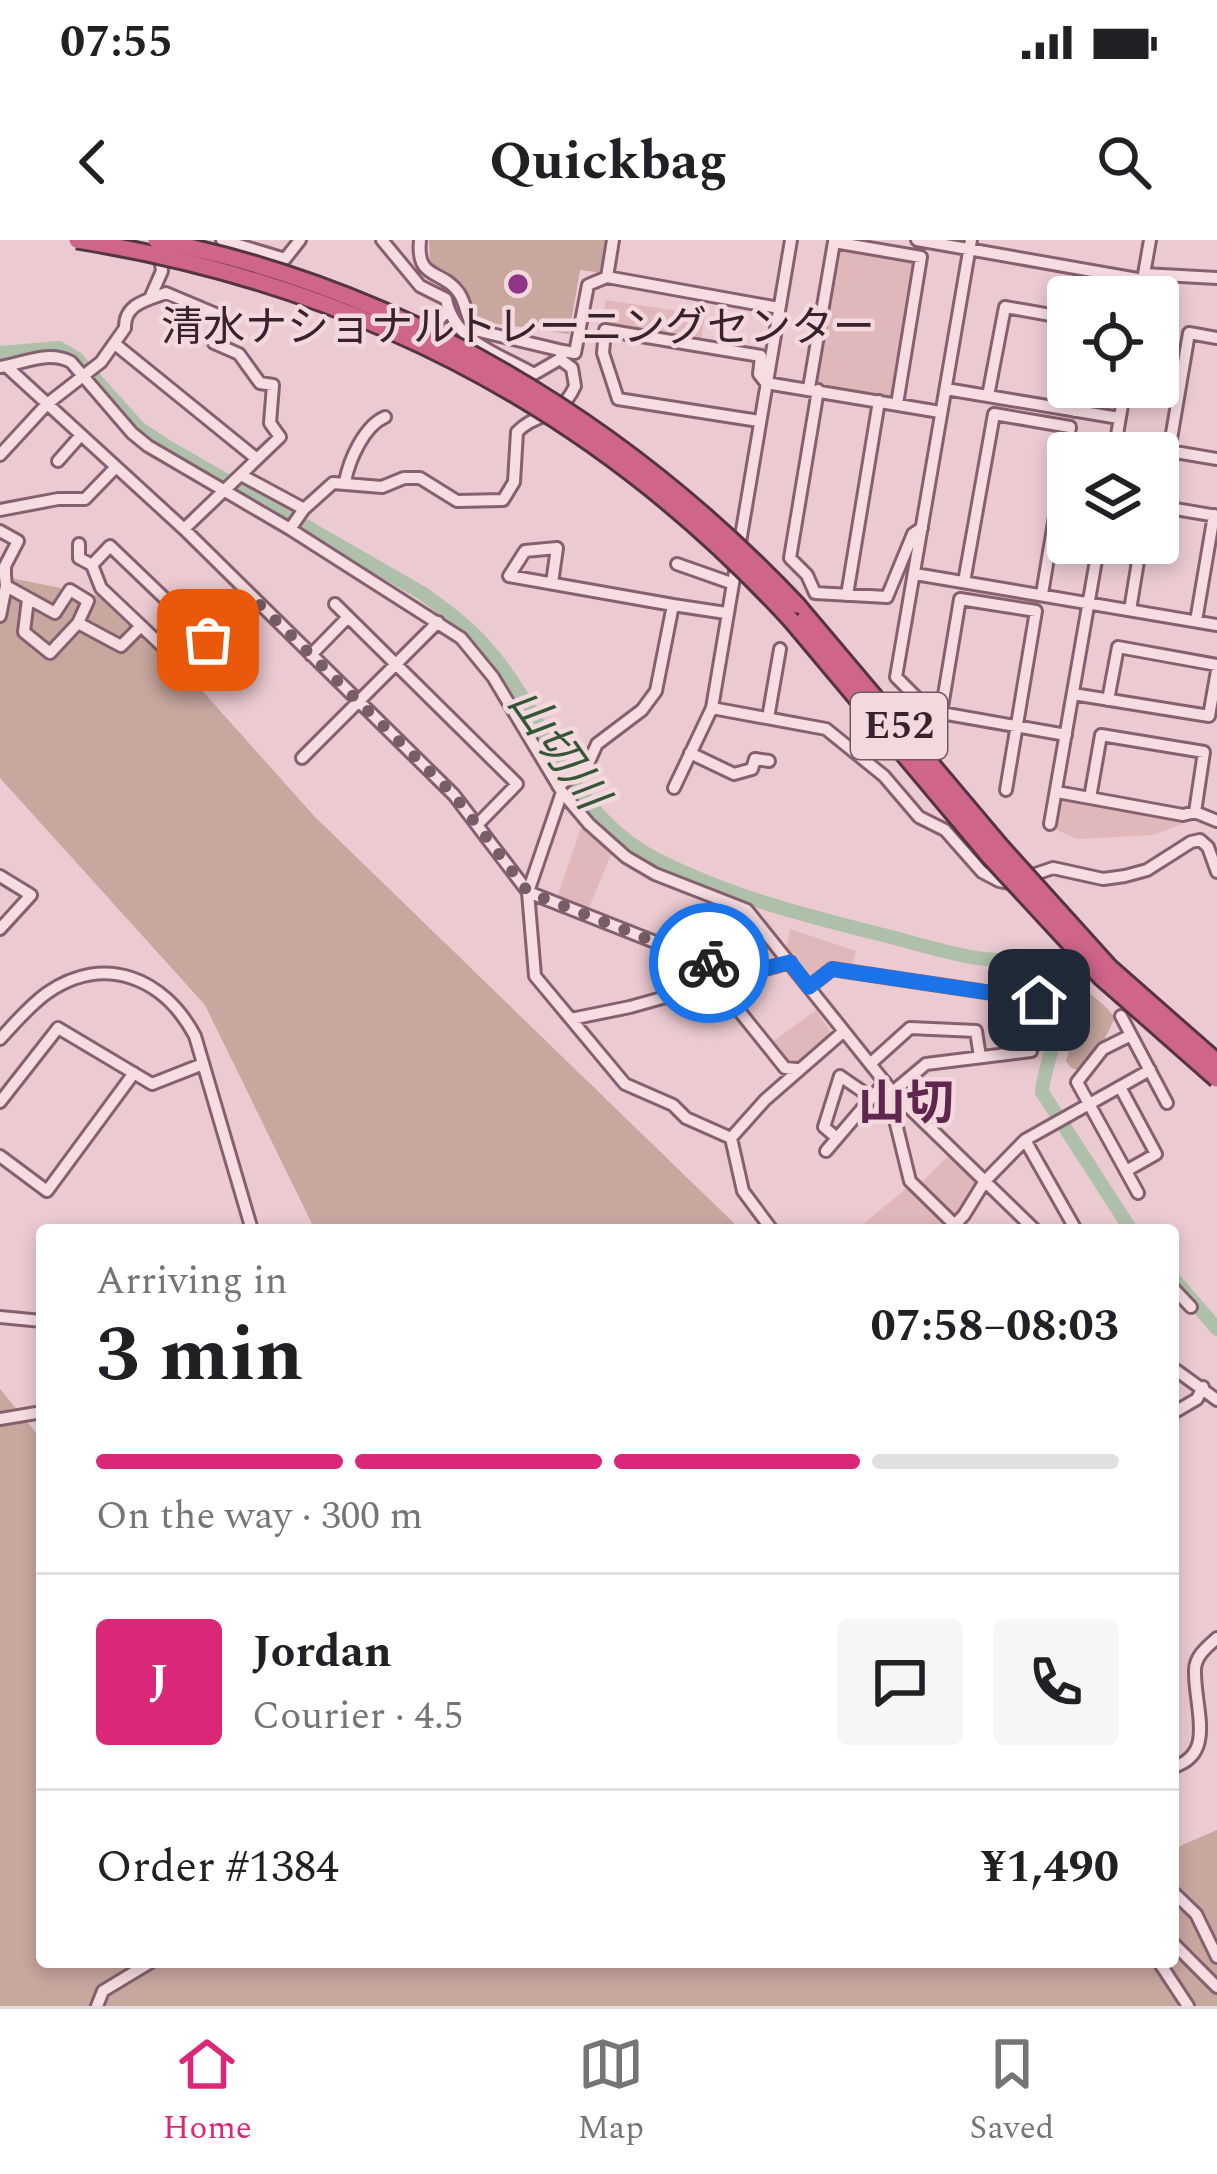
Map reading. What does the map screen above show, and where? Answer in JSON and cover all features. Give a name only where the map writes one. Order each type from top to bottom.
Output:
[{"type":"highway","name":"E52","points":[[77,240],[180,258],[280,287],[357,314],[459,362],[561,421],[618,461],[795,613]]},
{"type":"highway","name":"E52","points":[[159,240],[304,280],[382,310],[505,371],[587,423],[676,489],[795,613],[1101,977],[1217,1078]]},
{"type":"highway","name":"E52","points":[[995,852],[1110,968],[1217,1062]]},
{"type":"street","points":[[150,299],[162,271],[159,240]]},
{"type":"street","points":[[222,240],[285,259],[300,240]]},
{"type":"street","points":[[382,240],[420,286],[446,299],[459,332],[534,374],[562,355]]},
{"type":"street","points":[[420,240],[419,259],[424,268],[454,287],[469,323],[481,335],[562,355],[575,353],[588,286],[607,277],[779,308]]},
{"type":"street","points":[[607,277],[613,240]]},
{"type":"street","points":[[674,788],[712,709],[791,240]]},
{"type":"street","points":[[917,240],[1139,276]]},
{"type":"street","points":[[1144,276],[1150,240]]},
{"type":"street","points":[[897,404],[921,257],[834,242],[790,558],[807,575],[815,593],[887,597],[913,534],[922,528]]},
{"type":"street","points":[[970,245],[896,677],[930,711],[1066,735]]},
{"type":"street","points":[[1179,277],[1217,278]]},
{"type":"street","points":[[0,455],[47,404],[101,362],[133,305],[166,292],[223,317],[214,344],[239,354],[260,383],[273,385],[270,423],[280,437],[184,530]]},
{"type":"street","points":[[988,396],[1005,307],[1047,314]]},
{"type":"street","points":[[434,325],[448,310]]},
{"type":"street","points":[[759,421],[618,399],[603,353],[605,330],[761,356],[759,374],[766,382],[940,412]]},
{"type":"street","points":[[1172,432],[1189,333],[1217,338]]},
{"type":"street","points":[[115,344],[257,459]]},
{"type":"street","points":[[3,367],[58,355],[71,362],[131,433],[291,527],[438,622],[478,655],[589,824],[626,857],[655,874],[746,910],[888,1086],[1029,1224]]},
{"type":"street","points":[[291,527],[333,482],[382,487],[404,478],[420,478],[457,501],[503,500],[514,482],[517,432],[526,423],[555,414],[574,386],[572,368],[562,355]]},
{"type":"street","points":[[3,367],[184,530],[358,702],[478,824],[528,892],[739,975]]},
{"type":"street","points":[[946,388],[1119,418]]},
{"type":"street","points":[[847,595],[879,401]]},
{"type":"street","points":[[1117,432],[1121,408]]},
{"type":"street","points":[[964,583],[994,414],[1070,427],[1042,594]]},
{"type":"street","points":[[345,482],[368,430],[385,416]]},
{"type":"street","points":[[58,461],[81,435]]},
{"type":"street","points":[[1179,453],[1217,459]]},
{"type":"street","points":[[0,510],[85,499],[116,467]]},
{"type":"street","points":[[240,476],[303,510]]},
{"type":"street","points":[[1179,510],[1215,516],[1196,621]]},
{"type":"street","points":[[0,531],[18,541],[4,566],[0,616]]},
{"type":"street","points":[[79,544],[79,558],[92,565],[101,588],[176,659],[189,660],[208,640],[232,629],[259,604]]},
{"type":"street","points":[[92,565],[110,546],[208,640]]},
{"type":"street","points":[[553,584],[557,548],[525,550],[509,576],[553,584],[673,605],[726,613]]},
{"type":"street","points":[[676,564],[731,583]]},
{"type":"street","points":[[1050,824],[1095,564]]},
{"type":"street","points":[[1130,610],[1138,564]]},
{"type":"street","points":[[915,574],[1217,625]]},
{"type":"street","points":[[4,578],[28,599],[55,613],[70,590],[88,601],[78,623],[50,653],[24,632],[28,599]]},
{"type":"street","points":[[941,713],[960,599],[1036,611],[1006,790]]},
{"type":"street","points":[[335,604],[517,784],[478,824]]},
{"type":"street","points":[[673,605],[656,691],[642,710],[606,734],[587,766],[565,784],[528,892],[535,976],[625,1084],[731,1138]]},
{"type":"street","points":[[310,655],[348,617]]},
{"type":"street","points":[[302,758],[438,622]]},
{"type":"street","points":[[78,623],[121,646],[141,626]]},
{"type":"street","points":[[1073,694],[1108,700],[1209,716],[1217,668],[1118,647],[1108,700]]},
{"type":"street","points":[[768,718],[780,649]]},
{"type":"street","points":[[712,709],[826,729],[884,776],[919,817],[945,830],[982,872],[999,881],[1009,883],[1053,868],[1103,879],[1125,876],[1147,870],[1200,840],[1208,847],[1217,872]]},
{"type":"street","points":[[1090,798],[1101,735],[1204,752],[1195,812]]},
{"type":"street","points":[[690,753],[734,774],[744,774],[755,759],[770,761]]},
{"type":"street","points":[[1057,792],[1184,815],[1195,812],[1217,821]]},
{"type":"street","points":[[0,877],[31,895],[0,928]]},
{"type":"street","points":[[572,1019],[790,962]]},
{"type":"street","points":[[809,987],[832,969],[1039,1000],[1031,1051],[926,1064],[872,1098],[826,1151]]},
{"type":"street","points":[[0,1039],[33,1004],[64,983],[85,975],[145,982],[181,1010],[195,1036],[250,1224]]},
{"type":"street","points":[[716,982],[785,1069],[799,1069]]},
{"type":"street","points":[[1121,1016],[1167,1103]]},
{"type":"street","points":[[0,1102],[58,1028],[152,1084],[203,1064]]},
{"type":"street","points":[[870,1064],[910,1028],[976,1031],[980,1057]]},
{"type":"street","points":[[731,1138],[843,1032]]},
{"type":"street","points":[[1131,1035],[1103,1049],[1077,1082],[1138,1193]]},
{"type":"street","points":[[958,1224],[985,1181],[1025,1140],[1150,1070]]},
{"type":"street","points":[[0,1156],[47,1191],[134,1073]]},
{"type":"street","points":[[837,1138],[824,1127],[840,1076],[872,1098]]},
{"type":"street","points":[[888,1086],[910,1180],[951,1224]]},
{"type":"street","points":[[1120,1087],[1156,1154],[1126,1171]]},
{"type":"street","points":[[731,1138],[743,1191],[768,1224]]},
{"type":"street","points":[[1025,1140],[1073,1224]]},
{"type":"street","points":[[1179,1294],[1191,1307]]},
{"type":"street","points":[[0,1316],[36,1321]]},
{"type":"street","points":[[1179,1372],[1217,1400]]},
{"type":"street","points":[[1179,1410],[1189,1406],[1203,1388]]},
{"type":"street","points":[[0,1419],[36,1413]]},
{"type":"street","points":[[1179,1764],[1198,1756],[1206,1746],[1209,1732],[1195,1669],[1205,1648],[1217,1638]]},
{"type":"street","points":[[1179,1898],[1196,1914],[1217,1958]]},
{"type":"street","points":[[1179,1949],[1217,1987]]},
{"type":"street","points":[[97,2006],[103,1991],[141,1968]]},
{"type":"street","points":[[1163,1968],[1188,2006]]},
{"type":"shaded area","name":"清水ナショナルトレーニングセンター","points":[[429,240],[608,240],[603,273],[580,270],[569,334],[478,321],[460,288],[430,265]]},
{"type":"shaded area","points":[[837,246],[918,260],[893,399],[813,383]]},
{"type":"shaded area","points":[[606,300],[705,315],[701,341],[602,326]]},
{"type":"shaded area","points":[[0,576],[121,600],[315,817],[735,1224],[312,1224],[205,1005],[0,778]]},
{"type":"shaded area","points":[[1059,798],[1182,824],[1153,835],[1077,839],[1053,828]]},
{"type":"shaded area","points":[[582,825],[612,852],[588,910],[557,898]]},
{"type":"shaded area","points":[[790,929],[856,951],[852,968],[833,964],[812,980],[786,948]]},
{"type":"shaded area","points":[[1075,989],[1092,995],[1115,1018],[1094,1060],[1083,1071],[1066,1061],[1073,1036]]},
{"type":"shaded area","points":[[816,1010],[832,1034],[799,1064],[786,1065],[770,1044]]},
{"type":"shaded area","points":[[950,1154],[978,1184],[955,1221],[918,1186]]},
{"type":"shaded area","points":[[909,1186],[948,1224],[863,1224]]},
{"type":"shaded area","points":[[0,1389],[36,1433],[36,1968],[1179,1968],[1179,1846],[1217,1830],[1217,2006],[0,2006]]},
{"type":"waterway","name":"山切川","points":[[0,353],[59,348],[76,358],[139,428],[447,611],[478,638],[506,673],[599,815],[654,858],[708,883],[793,911],[953,953],[1046,968],[1062,995],[1042,1092],[1127,1224]]},
{"type":"waterway","name":"山切川","points":[[1179,1285],[1217,1329]]},
{"type":"way so far","points":[[208,640],[232,629],[259,604],[454,795],[528,892],[709,963]]},
{"type":"place","name":"清水ナショナルトレーニングセンター","points":[[518,284]]},
{"type":"district","name":"山切","points":[[906,1104]]},
{"type":"route","points":[[709,963],[739,975],[790,962],[809,987],[832,969],[1039,1000]]}]
